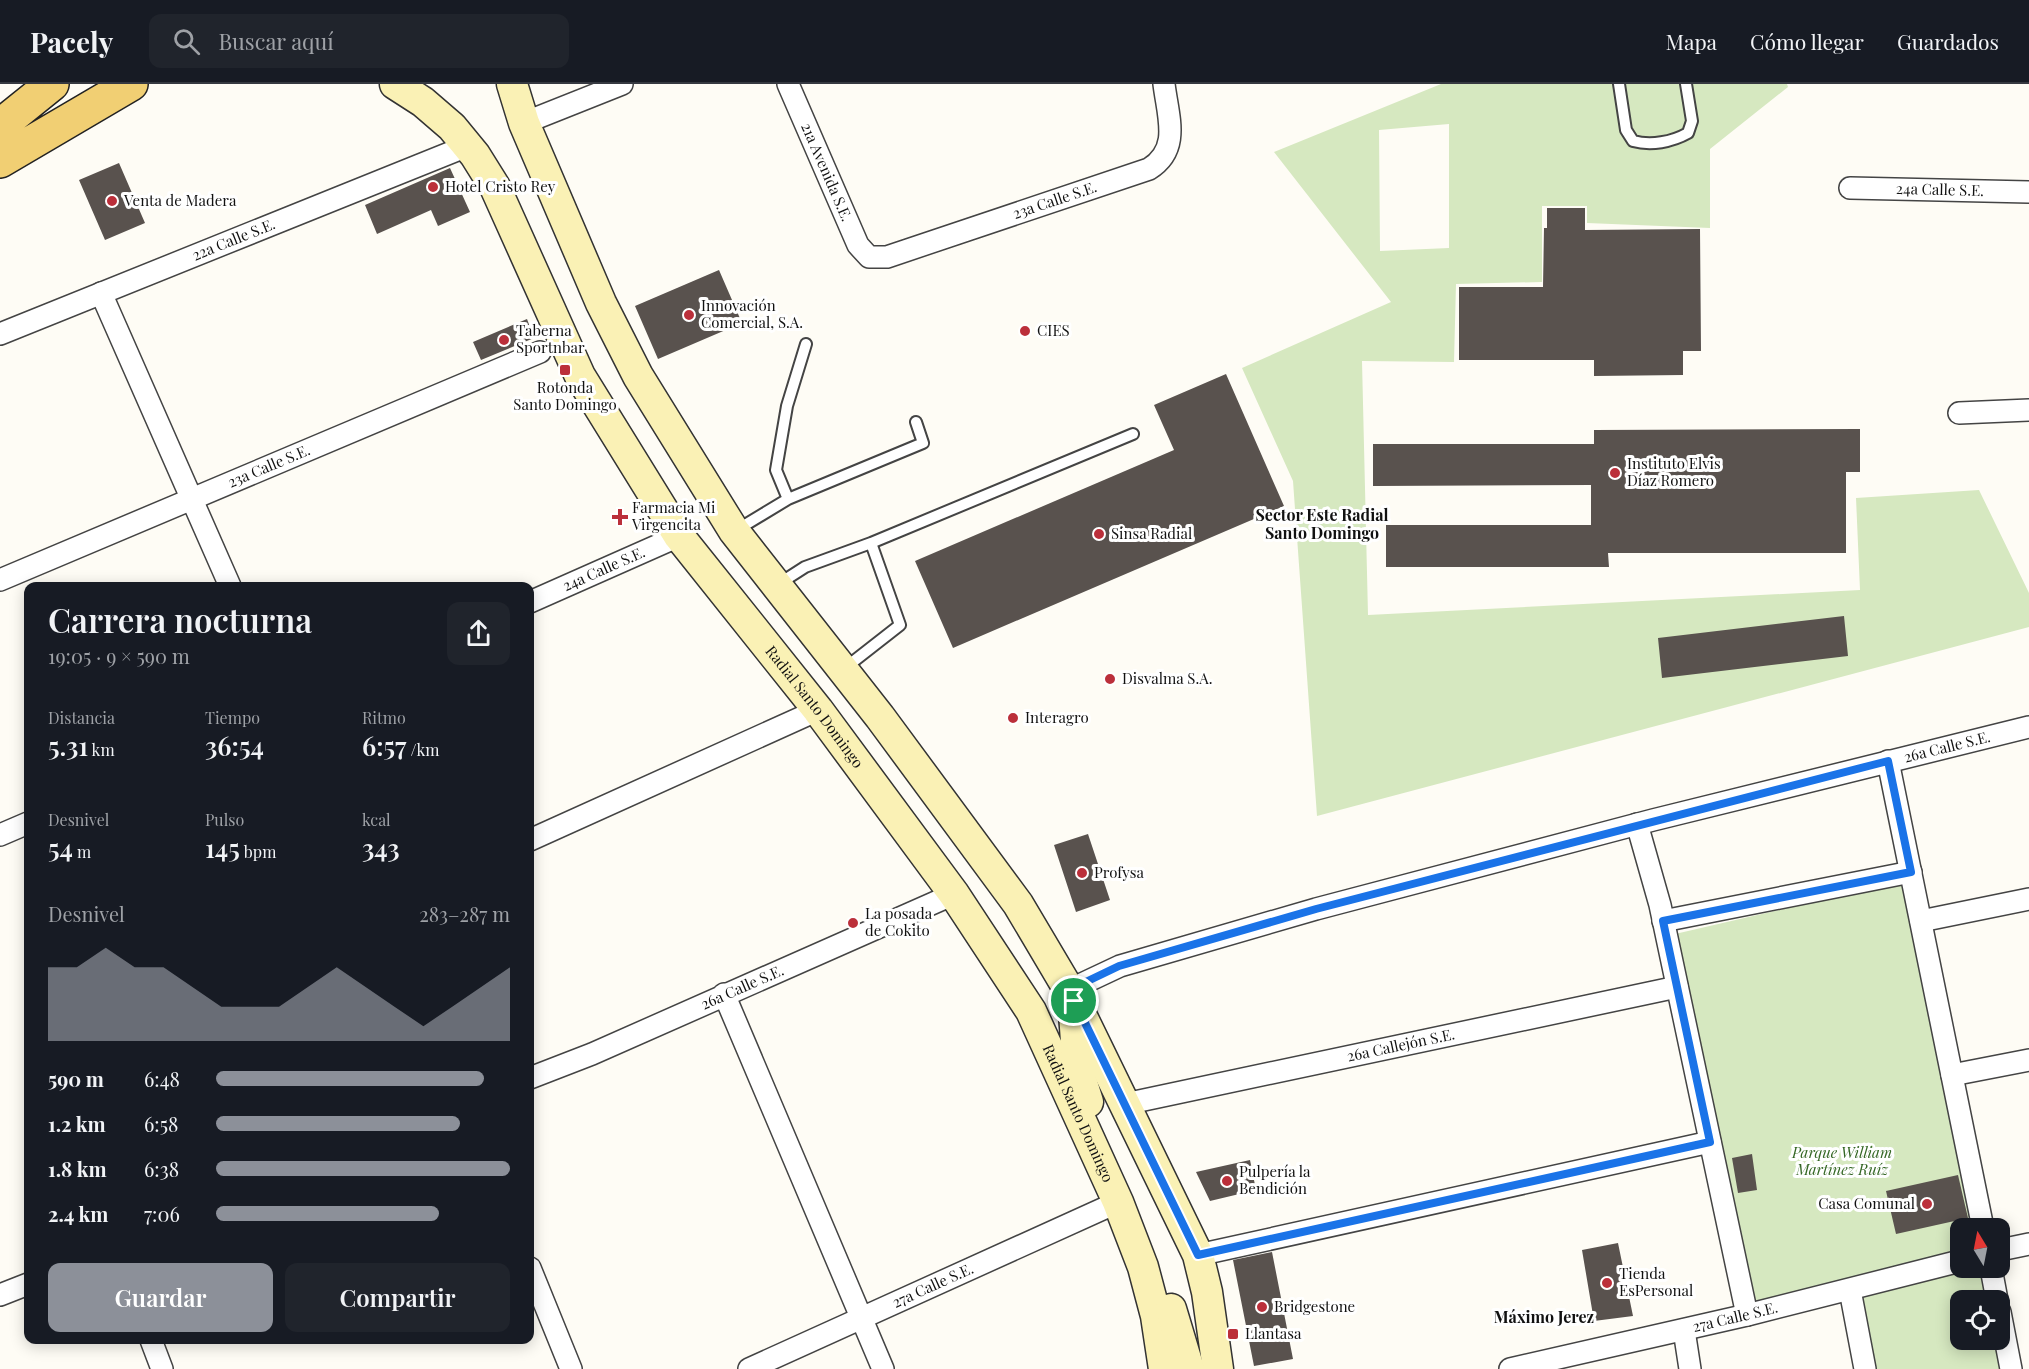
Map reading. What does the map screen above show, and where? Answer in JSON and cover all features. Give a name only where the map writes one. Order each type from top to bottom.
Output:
[{"type":"main road","points":[[0,126],[52,84]]},
{"type":"main road","points":[[0,161],[131,84]]},
{"type":"main road","name":"Radial Santo Domingo","points":[[395,84],[423,102],[452,127],[467,146],[495,187],[580,376],[679,536],[818,710],[954,894],[1031,1011],[1118,1202],[1143,1267],[1156,1316],[1164,1369]]},
{"type":"main road","points":[[512,84],[524,123],[601,303],[638,376],[734,531],[1018,904],[1071,996],[1198,1255],[1207,1292],[1218,1369]]},
{"type":"main road","points":[[1071,996],[1078,1070],[1083,1089],[1106,1146],[1118,1202],[1163,1284],[1189,1369]]},
{"type":"street","points":[[524,123],[622,84]]},
{"type":"street","name":"21a Avenida S.E.","points":[[788,84],[858,245],[869,256]]},
{"type":"street","name":"23a Calle S.E.","points":[[869,256],[887,257],[1149,169],[1162,160],[1170,143],[1164,84]]},
{"type":"street","name":"22a Calle S.E.","points":[[0,334],[467,146]]},
{"type":"street","name":"24a Calle S.E.","points":[[1850,188],[2029,192]]},
{"type":"street","points":[[101,292],[228,582]]},
{"type":"street","name":"23a Calle S.E.","points":[[0,580],[540,352]]},
{"type":"street","points":[[1959,413],[2029,410]]},
{"type":"street","name":"24a Calle S.E.","points":[[534,600],[679,536]]},
{"type":"street","points":[[534,838],[818,710]]},
{"type":"street","name":"26a Calle S.E.","points":[[1071,996],[1119,966],[1316,909],[1637,824],[2029,727]]},
{"type":"street","points":[[1888,761],[1981,1218]]},
{"type":"street","points":[[1637,824],[1663,921],[1747,1315]]},
{"type":"street","points":[[0,835],[24,825]]},
{"type":"street","points":[[1663,921],[1911,872]]},
{"type":"street","name":"26a Calle S.E.","points":[[534,1076],[592,1054],[954,894]]},
{"type":"street","points":[[1921,921],[2029,899]]},
{"type":"street","name":"26a Callejón S.E.","points":[[1125,1104],[1677,987]]},
{"type":"street","points":[[724,994],[860,1320],[883,1369]]},
{"type":"street","points":[[1952,1075],[2029,1060]]},
{"type":"street","points":[[1198,1255],[1710,1142]]},
{"type":"street","name":"27a Calle S.E.","points":[[749,1369],[1118,1202]]},
{"type":"street","points":[[2010,1248],[2029,1244]]},
{"type":"street","name":"27a Calle S.E.","points":[[1510,1369],[1539,1366],[1950,1264]]},
{"type":"street","points":[[534,1278],[571,1369]]},
{"type":"street","points":[[0,1295],[24,1286]]},
{"type":"street","points":[[1850,1290],[1865,1369]]},
{"type":"street","points":[[1684,1330],[1690,1369]]},
{"type":"street","points":[[153,1344],[162,1369]]},
{"type":"street","points":[[2007,1350],[2011,1369]]},
{"type":"lane","points":[[1619,84],[1626,130],[1633,141],[1645,144],[1678,139],[1688,133],[1692,121],[1686,84]]},
{"type":"lane","points":[[788,499],[776,470],[787,405],[806,344]]},
{"type":"lane","points":[[734,531],[788,499],[923,443],[915,422]]},
{"type":"lane","points":[[775,586],[805,567],[871,543],[1133,434]]},
{"type":"lane","points":[[842,670],[900,625],[871,543]]},
{"type":"green space","points":[[1441,84],[1787,84],[1788,87],[1710,149],[1710,228],[1587,223],[1587,206],[1542,206],[1542,282],[1456,284],[1454,362],[1362,361],[1368,615],[1860,590],[1856,498],[1979,490],[2029,593],[2029,627],[1317,816],[1293,481],[1242,368],[1391,302],[1274,152]],"holes":[[[1449,124],[1449,248],[1380,251],[1379,130]]]},
{"type":"green space","name":"Parque William Martínez Ruíz","points":[[1910,880],[1979,1218],[1950,1218],[1950,1261],[1747,1315],[1675,934]]},
{"type":"green space","points":[[1950,1270],[1950,1278],[1993,1278],[1995,1290],[1950,1290],[1950,1350],[2004,1350],[2011,1369],[1865,1369],[1850,1290]]},
{"type":"building","name":"Venta de Madera","points":[[119,163],[145,223],[105,240],[79,180]]},
{"type":"building","name":"Hotel Cristo Rey","points":[[450,168],[470,212],[438,226],[431,210],[377,234],[365,205]]},
{"type":"building","points":[[1547,208],[1585,208],[1585,230],[1700,229],[1701,351],[1683,351],[1683,375],[1594,376],[1594,360],[1459,360],[1459,287],[1543,287],[1544,228],[1547,228]]},
{"type":"building","name":"Innovación Comercial, S.A.","points":[[719,270],[742,323],[658,359],[635,306]]},
{"type":"building","name":"Taberna Sportnbar","points":[[527,319],[534,338],[481,360],[473,342]]},
{"type":"building","name":"Sinsa Radial","points":[[1226,374],[1284,506],[953,648],[915,561],[1174,450],[1154,405]]},
{"type":"building","points":[[1860,429],[1860,472],[1846,472],[1846,553],[1608,553],[1609,567],[1386,567],[1386,525],[1591,525],[1591,485],[1373,486],[1373,444],[1594,444],[1594,430]]},
{"type":"building","points":[[1844,616],[1848,656],[1662,678],[1658,638]]},
{"type":"building","name":"Profysa","points":[[1088,834],[1110,900],[1076,912],[1054,845]]},
{"type":"building","points":[[1752,1154],[1757,1190],[1738,1193],[1732,1158]]},
{"type":"building","name":"Pulpería la Bendición","points":[[1250,1160],[1256,1190],[1210,1201],[1196,1172]]},
{"type":"building","name":"Casa Comunal","points":[[1958,1175],[1968,1218],[1950,1218],[1950,1222],[1896,1234],[1886,1191]]},
{"type":"building","name":"Tienda EsPersonal","points":[[1618,1243],[1633,1316],[1594,1321],[1582,1250]]},
{"type":"building","name":"Bridgestone","points":[[1272,1252],[1293,1359],[1254,1366],[1233,1260]]},
{"type":"place","name":"Hotel Cristo Rey","points":[[433,187]]},
{"type":"place","name":"Venta de Madera","points":[[112,201]]},
{"type":"place","name":"Innovación Comercial, S.A.","points":[[689,315]]},
{"type":"place","name":"CIES","points":[[1025,331]]},
{"type":"place","name":"Taberna Sportnbar","points":[[504,340]]},
{"type":"place","name":"Rotonda Santo Domingo","points":[[565,370]]},
{"type":"place","name":"Instituto Elvis Díaz Romero","points":[[1615,473]]},
{"type":"place","name":"Farmacia Mi Virgencita","points":[[620,517]]},
{"type":"place","name":"Sinsa Radial","points":[[1099,534]]},
{"type":"place","name":"Disvalma S.A.","points":[[1110,679]]},
{"type":"place","name":"Interagro","points":[[1013,718]]},
{"type":"place","name":"Profysa","points":[[1082,873]]},
{"type":"place","name":"La posada de Cokito","points":[[853,923]]},
{"type":"place","name":"Pulpería la Bendición","points":[[1227,1181]]},
{"type":"place","name":"Casa Comunal","points":[[1927,1204]]},
{"type":"place","name":"Tienda EsPersonal","points":[[1607,1283]]},
{"type":"place","name":"Bridgestone","points":[[1262,1307]]},
{"type":"place","name":"Llantasa","points":[[1233,1334]]},
{"type":"district","name":"Sector Este Radial Santo Domingo","points":[[1322,524]]},
{"type":"district","name":"Máximo Jerez","points":[[1544,1317]]},
{"type":"route","points":[[1888,761],[1911,872],[1663,921],[1710,1142],[1198,1255],[1074,1001],[1069,990],[1119,966],[1316,909],[1888,761]]}]
